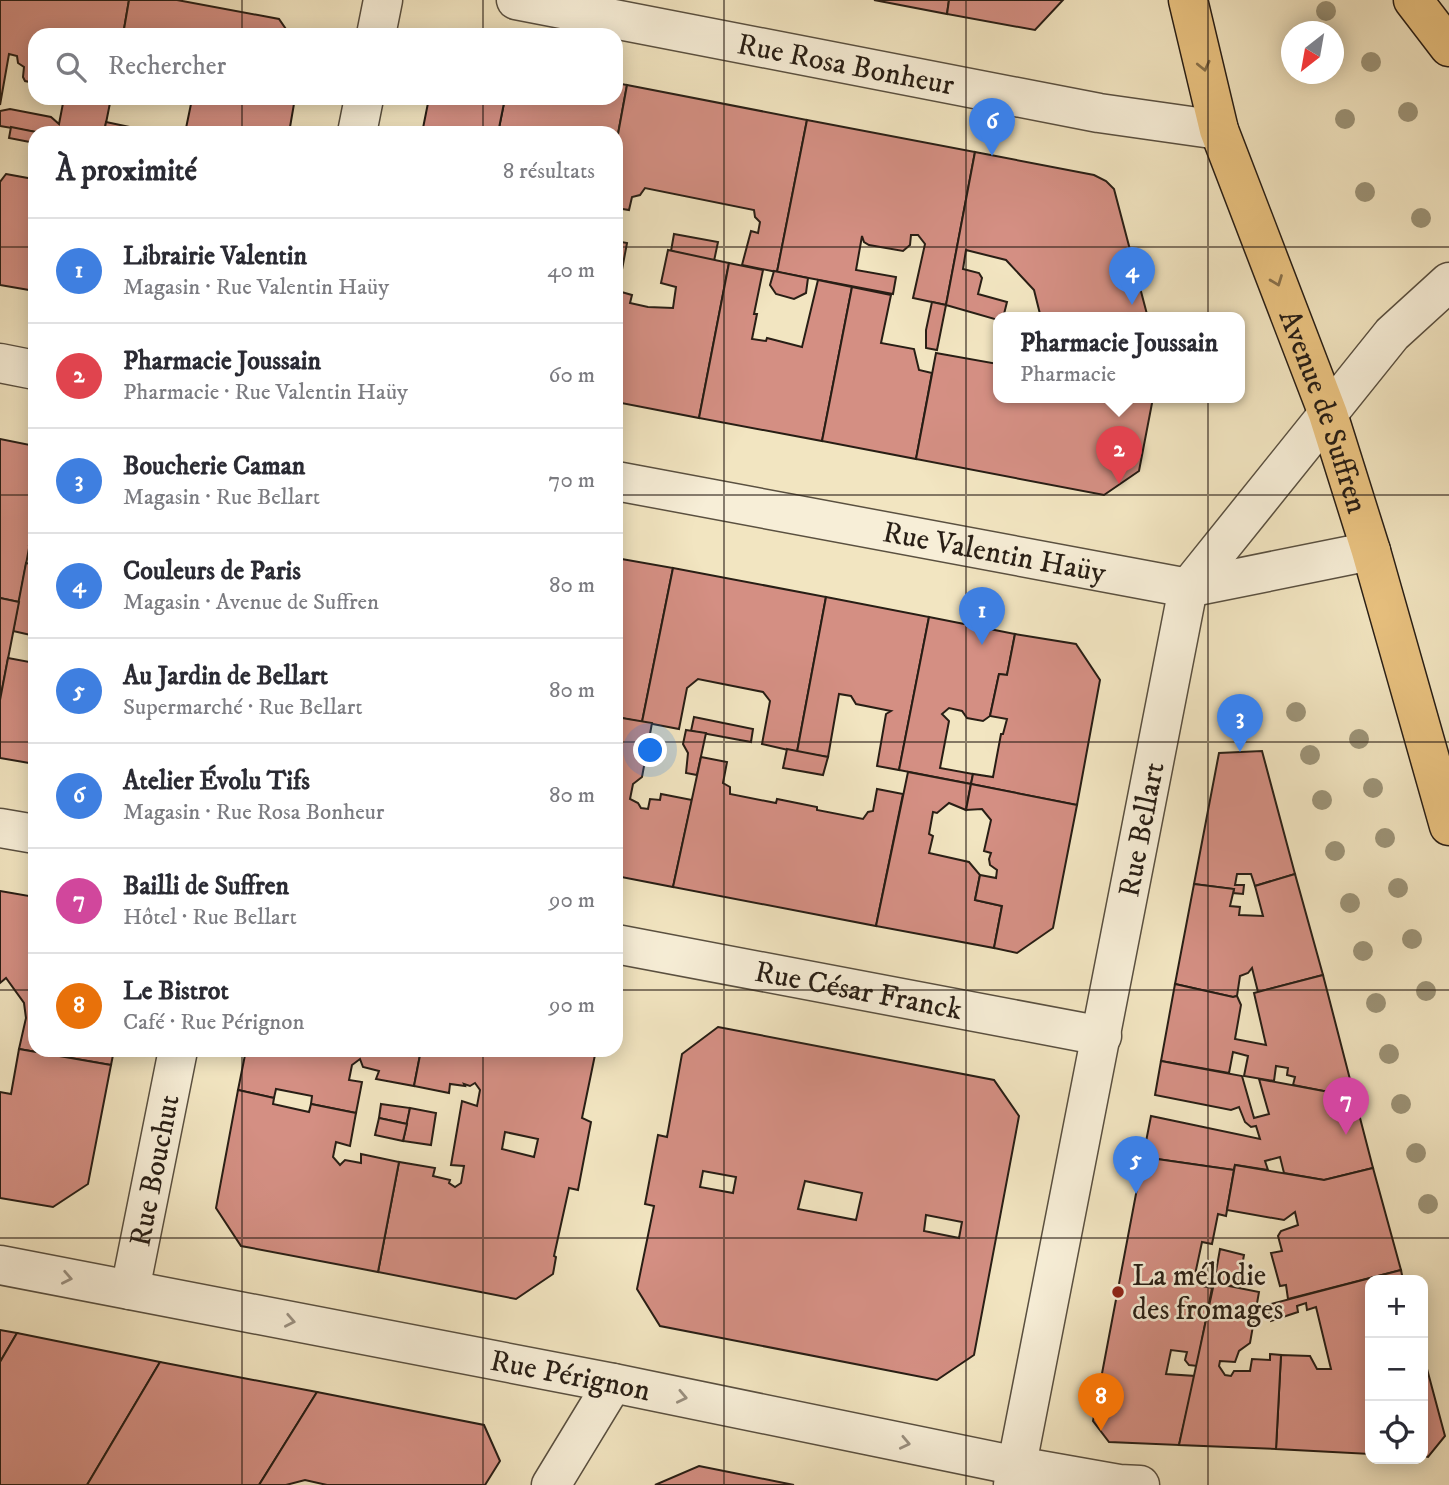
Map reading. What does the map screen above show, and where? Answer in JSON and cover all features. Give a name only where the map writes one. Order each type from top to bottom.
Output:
[{"type":"main road","name":"Avenue de Suffren","points":[[1188,0],[1219,130],[1328,414],[1371,551],[1449,826]]},
{"type":"main road","points":[[1413,0],[1449,47]]},
{"type":"street","points":[[377,28],[383,0]]},
{"type":"street","name":"Rue Rosa Bonheur","points":[[516,0],[1099,113],[1219,130]]},
{"type":"street","points":[[358,126],[363,105]]},
{"type":"street","name":"Rue Bellart","points":[[1015,1475],[1188,588],[1392,334],[1449,282]]},
{"type":"street","points":[[0,363],[28,369]]},
{"type":"street","name":"Rue Valentin Haüy","points":[[623,482],[1188,588],[1371,551]]},
{"type":"street","points":[[0,828],[28,833]]},
{"type":"street","name":"Rue César Franck","points":[[623,944],[1102,1037]]},
{"type":"street","name":"Rue Bouchut","points":[[130,1290],[177,1057]]},
{"type":"street","name":"Rue Pérignon","points":[[0,1265],[613,1383],[1015,1475],[1140,1485]]},
{"type":"street","points":[[551,1485],[613,1383]]},
{"type":"building","points":[[0,0],[129,0],[124,28],[28,28],[28,82],[23,77],[24,67],[18,63],[17,56],[9,54],[0,105]]},
{"type":"building","points":[[129,0],[177,0],[279,19],[285,28],[124,28]]},
{"type":"building","points":[[874,0],[949,0],[947,14]]},
{"type":"building","points":[[949,0],[1063,0],[1035,30],[947,14]]},
{"type":"building","points":[[623,84],[627,85],[619,126],[499,126],[504,105],[623,105]]},
{"type":"building","points":[[627,85],[807,120],[777,272],[742,265],[751,231],[758,233],[760,222],[755,217],[754,210],[645,188],[640,195],[632,197],[629,210],[623,209],[623,126],[619,126]]},
{"type":"building","points":[[63,105],[110,105],[105,126],[28,126],[28,131],[0,126],[0,111],[10,109],[51,117],[59,124]]},
{"type":"building","points":[[191,105],[294,105],[290,126],[186,126]]},
{"type":"building","points":[[428,105],[504,105],[499,126],[423,126]]},
{"type":"building","points":[[807,120],[975,152],[946,305],[913,298],[925,244],[918,235],[911,235],[910,245],[903,251],[869,245],[864,242],[862,236],[856,270],[896,277],[893,294],[777,272]]},
{"type":"building","points":[[106,122],[125,126],[105,126]]},
{"type":"building","points":[[11,127],[28,130],[28,142],[9,138]]},
{"type":"building","points":[[975,152],[1094,175],[1114,189],[1146,312],[1040,312],[1034,290],[1006,260],[966,250],[963,269],[979,273],[982,278],[978,294],[1007,302],[1004,312],[993,312],[993,319],[946,305]]},
{"type":"building","points":[[6,174],[28,178],[28,290],[0,285],[0,182]]},
{"type":"building","points":[[674,234],[718,242],[714,261],[671,251]]},
{"type":"building","points":[[623,242],[627,243],[623,264]]},
{"type":"building","points":[[668,250],[729,263],[699,418],[623,403],[623,292],[632,295],[630,303],[673,308],[676,287],[661,283]]},
{"type":"building","points":[[729,263],[763,270],[752,339],[766,341],[767,338],[802,347],[818,280],[852,287],[822,441],[699,418]]},
{"type":"building","points":[[774,271],[808,278],[806,293],[794,299],[776,294],[770,285]]},
{"type":"building","points":[[852,287],[891,295],[881,343],[914,349],[919,370],[932,373],[916,459],[822,441]]},
{"type":"building","points":[[932,302],[946,305],[937,350],[926,348],[926,330]]},
{"type":"building","points":[[936,353],[993,363],[993,403],[1152,403],[1139,471],[1104,495],[916,459]]},
{"type":"building","points":[[0,439],[28,445],[28,554],[19,602],[0,598]]},
{"type":"building","points":[[623,559],[673,568],[642,722],[623,718]]},
{"type":"building","points":[[26,563],[28,634],[13,631]]},
{"type":"building","points":[[673,568],[826,597],[797,752],[762,744],[770,701],[763,692],[698,679],[687,688],[679,729],[642,722]]},
{"type":"building","points":[[826,597],[929,617],[899,770],[877,766],[886,714],[891,711],[856,704],[851,696],[839,694],[828,757],[797,752]]},
{"type":"building","points":[[0,598],[19,602],[0,700]]},
{"type":"building","points":[[929,617],[1015,634],[1007,675],[999,674],[990,716],[983,721],[967,718],[962,711],[949,708],[942,714],[949,721],[940,768],[973,774],[971,784],[899,770]]},
{"type":"building","points":[[1015,634],[1076,644],[1100,680],[1077,805],[971,784],[973,774],[993,777],[1001,734],[1007,719],[990,716],[999,674],[1007,675]]},
{"type":"building","points":[[8,658],[28,662],[28,763],[0,758],[0,700]]},
{"type":"building","points":[[694,717],[753,729],[751,742],[691,731]]},
{"type":"building","points":[[623,718],[652,723],[642,777],[633,784],[630,799],[641,808],[648,809],[650,799],[660,800],[661,794],[692,800],[673,887],[623,877]]},
{"type":"building","points":[[686,730],[706,733],[697,775],[686,773],[688,753],[683,744]]},
{"type":"building","points":[[787,749],[828,757],[823,775],[783,768]]},
{"type":"building","points":[[1262,751],[1295,874],[1255,886],[1251,874],[1237,874],[1235,885],[1244,885],[1243,894],[1233,893],[1234,889],[1194,884],[1219,753]]},
{"type":"building","points":[[701,757],[727,762],[723,783],[730,787],[730,794],[776,803],[777,799],[863,819],[868,812],[873,811],[877,789],[903,794],[876,926],[673,887]]},
{"type":"building","points":[[908,772],[971,784],[966,810],[949,803],[937,813],[933,812],[929,834],[933,836],[929,853],[969,862],[980,875],[975,900],[1002,906],[994,948],[876,926]]},
{"type":"building","points":[[971,784],[1077,805],[1053,928],[1017,953],[994,948],[1002,906],[975,900],[980,875],[996,878],[997,870],[990,865],[991,853],[984,851],[991,820],[982,809],[966,810]]},
{"type":"building","points":[[1295,874],[1323,975],[1258,992],[1252,968],[1240,976],[1237,996],[1233,997],[1175,984],[1194,884],[1234,889],[1230,906],[1240,907],[1239,915],[1263,916],[1255,886]]},
{"type":"building","points":[[0,891],[28,896],[28,1051],[19,1049],[26,1018],[24,1003],[6,978],[0,983]]},
{"type":"building","points":[[1323,975],[1352,1087],[1334,1093],[1293,1085],[1295,1077],[1287,1075],[1288,1068],[1276,1066],[1274,1081],[1244,1076],[1248,1056],[1233,1052],[1229,1073],[1161,1061],[1175,984],[1237,996],[1241,1005],[1235,1039],[1266,1045],[1254,993]]},
{"type":"building","points":[[718,1027],[994,1080],[1019,1116],[974,1355],[937,1380],[660,1326],[637,1289],[654,1206],[645,1204],[658,1135],[667,1137],[682,1054]],"holes":[[[703,1171],[736,1177],[733,1193],[700,1187]],[[805,1181],[862,1193],[856,1220],[798,1209]],[[926,1215],[962,1222],[959,1238],[924,1231]]]},
{"type":"building","points":[[19,1049],[28,1051],[28,1057],[65,1057],[111,1065],[88,1184],[53,1207],[0,1198],[0,1092],[11,1094]]},
{"type":"building","points":[[65,1057],[113,1057],[111,1065]]},
{"type":"building","points":[[245,1057],[420,1057],[414,1086],[376,1079],[379,1071],[363,1067],[360,1059],[352,1065],[349,1080],[362,1082],[356,1113],[311,1104],[312,1096],[276,1089],[274,1098],[238,1090]]},
{"type":"building","points":[[420,1057],[595,1057],[582,1118],[591,1122],[578,1190],[569,1188],[554,1256],[553,1274],[516,1299],[378,1272],[399,1162],[435,1168],[433,1176],[450,1180],[449,1183],[455,1187],[461,1183],[464,1166],[451,1165],[462,1101],[477,1106],[480,1090],[475,1083],[470,1086],[450,1084],[449,1093],[414,1086]],"holes":[[[505,1132],[538,1139],[534,1157],[502,1149]]]},
{"type":"building","points":[[1161,1061],[1242,1076],[1254,1118],[1269,1114],[1259,1079],[1334,1093],[1352,1087],[1373,1168],[1324,1180],[1284,1173],[1280,1157],[1265,1161],[1268,1170],[1235,1165],[1234,1170],[1143,1157],[1151,1116],[1260,1139],[1256,1126],[1251,1127],[1245,1122],[1239,1107],[1231,1110],[1155,1095]]},
{"type":"building","points":[[238,1090],[274,1098],[273,1104],[309,1112],[311,1104],[356,1113],[350,1146],[336,1142],[333,1157],[340,1165],[345,1160],[361,1163],[361,1154],[399,1162],[378,1272],[241,1246],[216,1208]]},
{"type":"building","points":[[381,1104],[410,1108],[407,1124],[379,1118]]},
{"type":"building","points":[[410,1108],[436,1113],[431,1145],[403,1141]]},
{"type":"building","points":[[379,1118],[407,1124],[403,1141],[375,1135]]},
{"type":"building","points":[[1143,1157],[1234,1170],[1226,1216],[1218,1214],[1212,1244],[1202,1242],[1193,1284],[1212,1288],[1197,1366],[1189,1365],[1185,1360],[1187,1352],[1171,1350],[1166,1374],[1195,1376],[1179,1445],[1109,1442],[1093,1421]]},
{"type":"building","points":[[1235,1165],[1324,1180],[1373,1168],[1401,1270],[1382,1275],[1365,1275],[1365,1279],[1288,1299],[1286,1285],[1280,1286],[1271,1253],[1282,1251],[1278,1236],[1281,1231],[1298,1225],[1295,1212],[1284,1220],[1227,1210]]},
{"type":"building","points":[[1220,1249],[1244,1255],[1238,1287],[1214,1283]]},
{"type":"building","points":[[1401,1270],[1402,1275],[1382,1275]]},
{"type":"building","points":[[1365,1279],[1365,1454],[1276,1449],[1281,1355],[1310,1356],[1317,1369],[1331,1369],[1316,1307],[1307,1310],[1306,1303],[1297,1306],[1298,1312],[1271,1321],[1267,1305]]},
{"type":"building","points":[[1214,1283],[1259,1292],[1250,1343],[1239,1351],[1235,1362],[1220,1361],[1219,1366],[1225,1375],[1231,1376],[1234,1371],[1250,1371],[1252,1359],[1270,1360],[1270,1354],[1281,1355],[1276,1449],[1179,1445]]},
{"type":"building","points":[[0,1330],[17,1333],[0,1362]]},
{"type":"building","points":[[17,1333],[160,1362],[87,1485],[0,1485],[0,1362]]},
{"type":"building","points":[[160,1362],[317,1392],[259,1485],[87,1485]]},
{"type":"building","points":[[1428,1373],[1445,1436],[1428,1457]]},
{"type":"building","points":[[317,1392],[484,1425],[500,1461],[485,1485],[327,1485],[305,1480],[286,1485],[259,1485]]},
{"type":"building","points":[[699,1466],[794,1485],[655,1485]]},
{"type":"place","name":"Atelier Évolu Tifs","points":[[992,156]]},
{"type":"place","name":"Couleurs de Paris","points":[[1132,305]]},
{"type":"place","name":"Pharmacie Joussain","points":[[1119,484]]},
{"type":"place","name":"Librairie Valentin","points":[[982,645]]},
{"type":"place","name":"Boucherie Caman","points":[[1240,752]]},
{"type":"place","name":"Bailli de Suffren","points":[[1346,1135]]},
{"type":"place","name":"Au Jardin de Bellart","points":[[1136,1194]]},
{"type":"place","name":"La mélodie des fromages","points":[[1118,1292]]},
{"type":"place","name":"Le Bistrot","points":[[1101,1431]]}]
